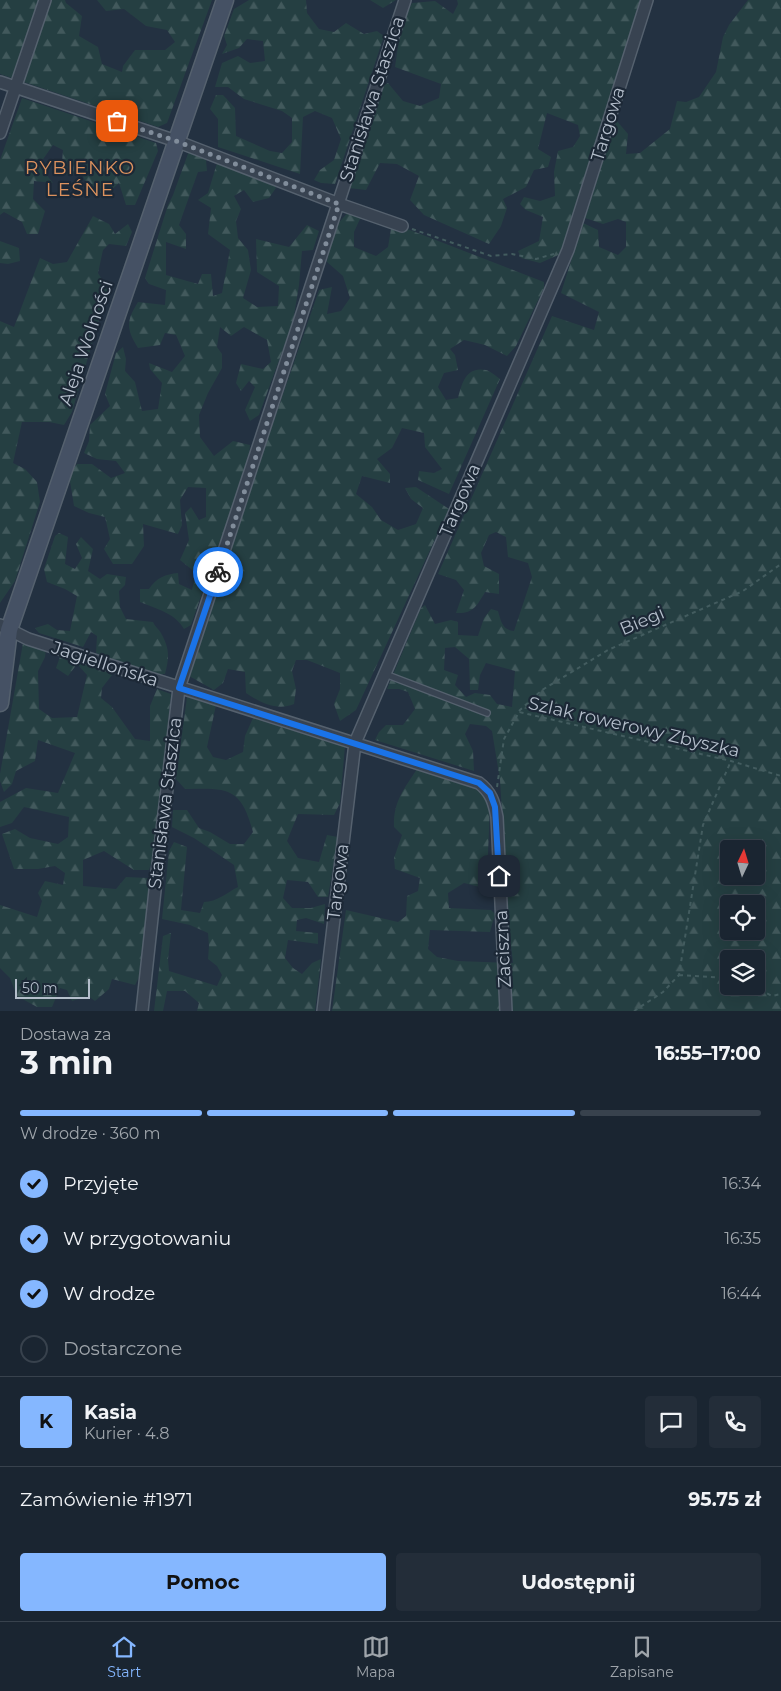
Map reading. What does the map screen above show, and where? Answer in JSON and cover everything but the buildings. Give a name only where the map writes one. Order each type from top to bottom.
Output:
[{"type":"street","points":[[0,133],[45,0]]},
{"type":"street","name":"Aleja Wolności","points":[[0,703],[5,628],[225,0]]},
{"type":"street","name":"Stanisława Staszica","points":[[142,1011],[179,688],[405,0]]},
{"type":"street","name":"Targowa","points":[[323,1011],[355,743],[568,250],[647,0]]},
{"type":"street","points":[[0,82],[176,141],[339,204],[402,226]]},
{"type":"street","name":"Jagiellońska","points":[[5,628],[28,639],[355,743]]},
{"type":"street","name":"Zaciszna","points":[[355,743],[479,783],[490,793],[495,807],[506,1011]]},
{"type":"lane","points":[[385,674],[487,713]]},
{"type":"path","points":[[402,226],[490,256],[512,254],[536,259],[568,250]]},
{"type":"path","name":"Biegi","points":[[519,712],[542,690],[608,650],[743,592],[781,564]]},
{"type":"path","name":"Szlak rowerowy Zbyszka","points":[[495,807],[504,739],[519,712],[732,761],[781,776]]},
{"type":"path","points":[[634,1011],[663,992],[679,974],[703,825],[732,761]]},
{"type":"path","points":[[679,974],[720,977]]},
{"type":"path","points":[[765,992],[772,996],[781,994]]},
{"type":"green space","points":[[0,0],[65,0],[82,16],[79,36],[98,47],[102,64],[122,72],[123,66],[135,50],[165,50],[175,42],[167,30],[146,26],[124,9],[106,11],[97,0],[212,0],[167,123],[158,127],[0,74]]},
{"type":"green space","points":[[249,0],[306,0],[307,13],[319,29],[334,32],[346,23],[364,34],[377,31],[384,36],[335,184],[321,183],[314,180],[320,170],[334,160],[341,139],[332,118],[315,111],[303,117],[300,174],[218,147],[218,119],[210,109],[216,95],[223,95],[235,108],[236,136],[270,151],[282,153],[292,142],[292,118],[282,111],[244,99],[228,87],[215,87],[222,63],[238,56],[250,63],[265,61],[263,41],[247,39],[239,48],[222,54],[227,45],[224,36],[234,9]]},
{"type":"green space","points":[[370,0],[396,0],[383,8]]},
{"type":"green space","points":[[457,0],[640,0],[563,253],[540,263],[521,258],[518,251],[539,241],[543,217],[526,210],[520,204],[524,197],[540,201],[555,196],[554,172],[558,151],[573,147],[580,136],[578,125],[547,113],[538,149],[551,157],[548,167],[534,170],[526,187],[503,199],[507,208],[501,226],[489,244],[424,215],[410,200],[419,176],[397,164],[380,163],[366,190],[349,188],[380,87],[388,83],[403,101],[420,106],[439,98],[441,84],[395,67],[401,25],[412,3],[435,1],[453,14],[458,4]]},
{"type":"green space","points":[[748,0],[781,0],[781,1011],[332,1011],[346,910],[398,922],[406,916],[407,896],[418,891],[420,878],[395,869],[394,858],[402,835],[394,827],[395,810],[400,796],[417,769],[472,782],[486,791],[490,805],[487,877],[480,887],[464,883],[448,893],[449,908],[491,910],[495,914],[490,932],[430,930],[428,949],[437,957],[458,961],[513,963],[500,780],[492,731],[486,726],[470,724],[465,734],[473,751],[474,771],[375,740],[379,732],[386,725],[403,725],[415,709],[408,692],[399,689],[387,689],[421,608],[425,605],[435,624],[451,620],[458,622],[458,635],[478,636],[484,618],[491,609],[498,611],[504,627],[514,631],[532,577],[528,563],[508,557],[506,537],[496,532],[489,535],[481,553],[484,566],[499,574],[499,594],[485,592],[477,605],[471,610],[456,613],[464,590],[456,580],[438,574],[552,316],[594,330],[599,312],[561,293],[583,223],[598,230],[599,247],[618,255],[626,247],[626,222],[618,219],[603,224],[585,218],[616,120],[628,134],[626,154],[640,153],[670,129],[677,101],[686,102],[699,97],[716,72],[723,37],[729,25]],"holes":[[[455,647],[469,659],[470,690],[478,690],[480,675],[486,663],[515,671],[512,707],[497,704],[490,695],[475,693],[466,697],[455,685],[458,675],[444,670],[445,648]]]},
{"type":"green space","points":[[22,98],[156,143],[158,151],[135,205],[126,205],[119,183],[106,195],[88,187],[80,170],[73,175],[61,174],[63,150],[53,145],[39,165],[53,183],[34,181],[33,199],[45,211],[38,234],[27,234],[22,222],[4,212],[0,215],[0,160]]},
{"type":"green space","points":[[189,151],[206,160],[207,171],[198,172],[179,225],[186,234],[186,249],[166,242],[166,275],[198,284],[202,274],[211,274],[213,296],[222,293],[230,250],[208,234],[211,208],[198,200],[208,193],[217,163],[271,180],[276,188],[269,198],[253,202],[244,190],[234,196],[241,209],[236,221],[238,238],[248,250],[251,270],[243,298],[257,307],[278,306],[279,286],[257,272],[256,239],[289,247],[307,225],[319,231],[313,250],[302,251],[293,322],[259,415],[250,421],[245,410],[255,387],[249,381],[241,391],[236,383],[241,364],[263,369],[271,362],[267,340],[244,327],[231,336],[220,327],[217,347],[222,354],[222,368],[208,393],[199,415],[200,437],[214,456],[233,441],[250,445],[249,458],[191,625],[184,629],[171,615],[140,602],[140,589],[149,589],[162,577],[178,573],[179,584],[192,590],[196,573],[180,560],[189,540],[185,513],[191,507],[199,520],[206,517],[206,488],[188,487],[180,500],[182,525],[178,534],[143,524],[144,546],[132,564],[113,564],[104,549],[110,539],[105,517],[89,513],[74,506],[69,475],[77,464],[92,464],[111,478],[125,473],[116,461],[97,459],[84,453],[89,441],[90,425],[110,406],[105,394],[116,353],[123,347],[126,359],[125,371],[135,382],[142,411],[158,409],[162,383],[150,369],[149,363],[172,372],[185,356],[176,335],[165,333],[160,345],[138,348],[131,335],[129,325],[131,315],[138,302],[165,305],[166,290],[149,284],[145,278],[168,205]]},
{"type":"green space","points":[[351,209],[374,219],[360,219],[354,232],[354,247],[376,256],[388,247],[392,223],[544,282],[544,288],[516,346],[507,356],[485,345],[464,340],[450,349],[455,355],[458,370],[444,373],[438,387],[446,400],[458,398],[463,381],[469,373],[479,369],[491,372],[500,379],[449,494],[418,480],[419,471],[434,473],[442,469],[425,447],[424,433],[402,428],[392,448],[377,459],[390,474],[390,483],[362,476],[356,494],[372,507],[381,520],[398,530],[416,524],[423,508],[411,499],[405,488],[416,487],[449,509],[356,710],[340,721],[334,704],[340,689],[340,673],[307,660],[296,660],[292,671],[296,689],[294,704],[281,707],[269,705],[246,693],[245,672],[228,669],[223,683],[214,690],[189,676],[319,290],[332,287],[327,314],[341,311],[350,298],[343,276],[327,262],[334,228]]},
{"type":"green space","points":[[93,216],[109,224],[115,234],[128,224],[132,232],[126,246],[109,244],[103,250],[98,273],[108,289],[72,412],[64,425],[49,422],[22,422],[13,463],[25,469],[37,482],[40,502],[15,581],[0,603],[0,321],[14,327],[40,258],[53,264],[67,262]]},
{"type":"green space","points":[[0,241],[19,248],[20,261],[8,264],[0,263]]},
{"type":"green space","points":[[59,533],[68,537],[65,564],[75,569],[82,558],[76,544],[81,537],[93,549],[88,571],[100,579],[107,574],[126,577],[125,585],[119,591],[120,607],[126,619],[153,622],[160,632],[168,650],[165,674],[154,674],[96,653],[97,636],[91,632],[83,647],[39,633],[35,628],[48,624],[57,630],[70,631],[77,596],[47,582],[44,569],[55,536]]},
{"type":"green space","points":[[23,643],[46,649],[45,657],[38,671],[39,709],[52,718],[77,717],[87,675],[77,664],[68,676],[56,668],[61,654],[108,669],[112,675],[102,688],[101,698],[112,707],[135,739],[150,741],[150,706],[157,689],[171,694],[155,851],[149,870],[134,870],[104,851],[83,860],[83,886],[116,889],[126,877],[148,878],[149,889],[141,973],[135,985],[112,979],[109,989],[95,1001],[88,996],[72,1001],[67,990],[60,988],[52,1007],[37,1007],[17,996],[10,978],[0,968],[0,905],[37,917],[42,901],[38,893],[45,881],[63,885],[65,873],[55,866],[38,869],[14,869],[2,834],[15,829],[30,838],[58,844],[68,837],[69,817],[24,807],[12,823],[0,827],[0,802],[26,788],[58,793],[75,753],[38,740],[35,761],[16,771],[12,784],[4,792],[0,781],[0,774]]},
{"type":"green space","points":[[187,697],[216,705],[207,747],[213,757],[226,760],[243,752],[245,736],[253,718],[345,746],[340,803],[334,815],[298,814],[287,841],[298,858],[319,862],[327,835],[338,837],[328,897],[318,897],[308,882],[287,880],[283,898],[292,908],[311,908],[325,904],[324,924],[306,918],[297,920],[296,931],[318,933],[318,944],[288,940],[285,958],[293,968],[302,974],[312,963],[321,959],[315,1011],[197,1011],[199,1003],[185,991],[167,991],[163,1011],[154,1011],[163,936],[171,933],[168,959],[169,971],[217,986],[222,975],[217,966],[208,959],[208,933],[190,925],[162,919],[169,851],[174,842],[187,847],[181,910],[200,913],[204,902],[217,899],[238,887],[234,865],[194,838],[172,827],[173,810],[187,810],[199,828],[230,844],[244,844],[253,832],[243,806],[238,798],[231,793],[212,789],[185,789],[176,779]]},
{"type":"way so far","points":[[117,121],[176,141],[339,204],[218,572]]},
{"type":"district","name":"RYBIENKO LEŚNE","points":[[80,178]]},
{"type":"route","points":[[218,572],[179,688],[479,783],[490,793],[495,807],[499,876]]}]
